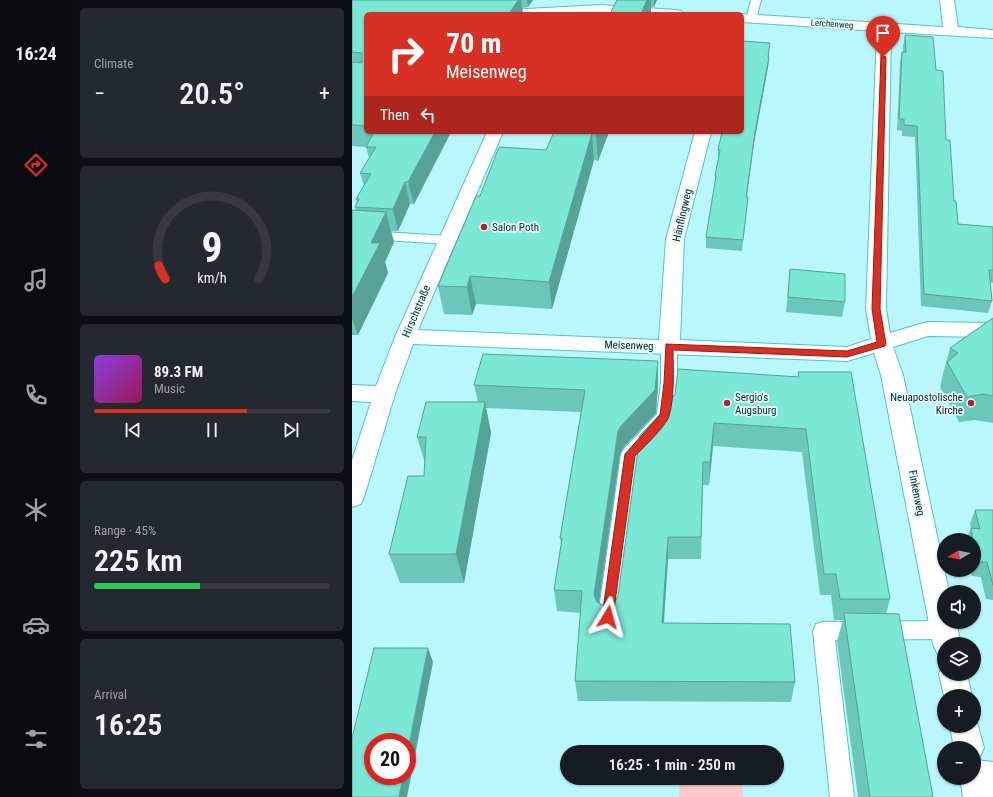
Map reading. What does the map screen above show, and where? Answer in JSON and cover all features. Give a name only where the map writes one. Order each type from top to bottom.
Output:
[{"type":"street","points":[[947,0],[951,32]]},
{"type":"street","points":[[528,12],[569,8],[646,12]]},
{"type":"street","points":[[480,11],[489,12]]},
{"type":"street","name":"Lerchenweg","points":[[747,19],[993,34]]},
{"type":"street","name":"Finkenweg","points":[[884,27],[876,309],[882,344],[892,374],[946,637]]},
{"type":"street","name":"Hirschstraße","points":[[352,497],[384,394],[405,337],[494,134]]},
{"type":"street","name":"Hänflingweg","points":[[669,347],[675,239],[702,134]]},
{"type":"street","name":"Meisenweg","points":[[405,337],[847,354],[927,329],[993,330]]},
{"type":"street","points":[[352,393],[384,394]]},
{"type":"street","points":[[981,776],[993,777]]},
{"type":"street","points":[[976,785],[978,797]]},
{"type":"lane","points":[[747,19],[756,0]]},
{"type":"lane","points":[[352,234],[447,240]]},
{"type":"lane","points":[[608,617],[630,454],[651,434],[665,416],[669,383],[669,347]]},
{"type":"lane","points":[[842,797],[823,631],[946,637]]},
{"type":"shaded area","points":[[680,785],[742,785],[743,797],[679,797]]},
{"type":"building","points":[[352,0],[518,0],[510,12],[364,12],[364,126],[352,125],[352,62],[362,63],[362,53],[352,52]]},
{"type":"building","points":[[617,0],[647,0],[642,12],[611,12]]},
{"type":"building","points":[[905,35],[933,37],[936,70],[943,71],[946,140],[950,140],[954,201],[956,201],[958,224],[993,227],[993,270],[989,270],[992,301],[924,294],[917,126],[904,125],[904,119],[899,119],[902,52],[906,52]]},
{"type":"building","points":[[744,41],[770,43],[746,197],[748,197],[743,240],[706,237],[720,150],[718,150],[722,134],[744,134]]},
{"type":"building","points":[[373,134],[434,134],[408,182],[405,182],[393,209],[355,207],[359,199],[356,199],[371,174],[360,173],[376,147],[366,147]]},
{"type":"building","points":[[553,134],[592,134],[549,282],[470,276],[467,287],[438,286],[476,196],[480,196],[499,147],[546,150]]},
{"type":"building","points":[[352,210],[386,212],[371,243],[380,243],[352,297]]},
{"type":"building","points":[[790,269],[845,274],[845,302],[788,297]]},
{"type":"building","points":[[993,318],[993,396],[984,394],[967,397],[947,362],[958,353],[950,348]]},
{"type":"building","points":[[483,354],[658,361],[655,390],[618,431],[594,595],[597,602],[605,606],[614,603],[618,596],[640,435],[662,412],[675,394],[678,369],[799,377],[798,372],[851,372],[890,599],[840,599],[836,574],[824,574],[806,429],[714,423],[710,462],[703,462],[701,537],[668,537],[662,623],[790,624],[795,682],[575,681],[582,591],[554,590],[562,539],[560,538],[585,390],[474,385]]},
{"type":"building","points":[[426,402],[485,402],[456,554],[389,554],[408,476],[424,476],[426,437],[417,437]]},
{"type":"building","points":[[975,510],[993,510],[993,585],[987,562],[981,562],[981,533],[972,533],[971,528],[980,529]]},
{"type":"building","points":[[844,613],[899,614],[933,797],[870,797]]},
{"type":"building","points":[[374,648],[428,648],[411,733],[364,733],[364,785],[401,785],[399,797],[352,797],[352,738]]},
{"type":"place","name":"Salon Poth","points":[[484,227]]},
{"type":"place","name":"Sergio's Augsburg","points":[[727,403]]},
{"type":"place","name":"Neuapostolische Kirche","points":[[971,403]]},
{"type":"route","points":[[608,617],[630,454],[649,436],[665,416],[669,383],[669,347],[847,354],[882,344],[876,309],[883,57]]}]
